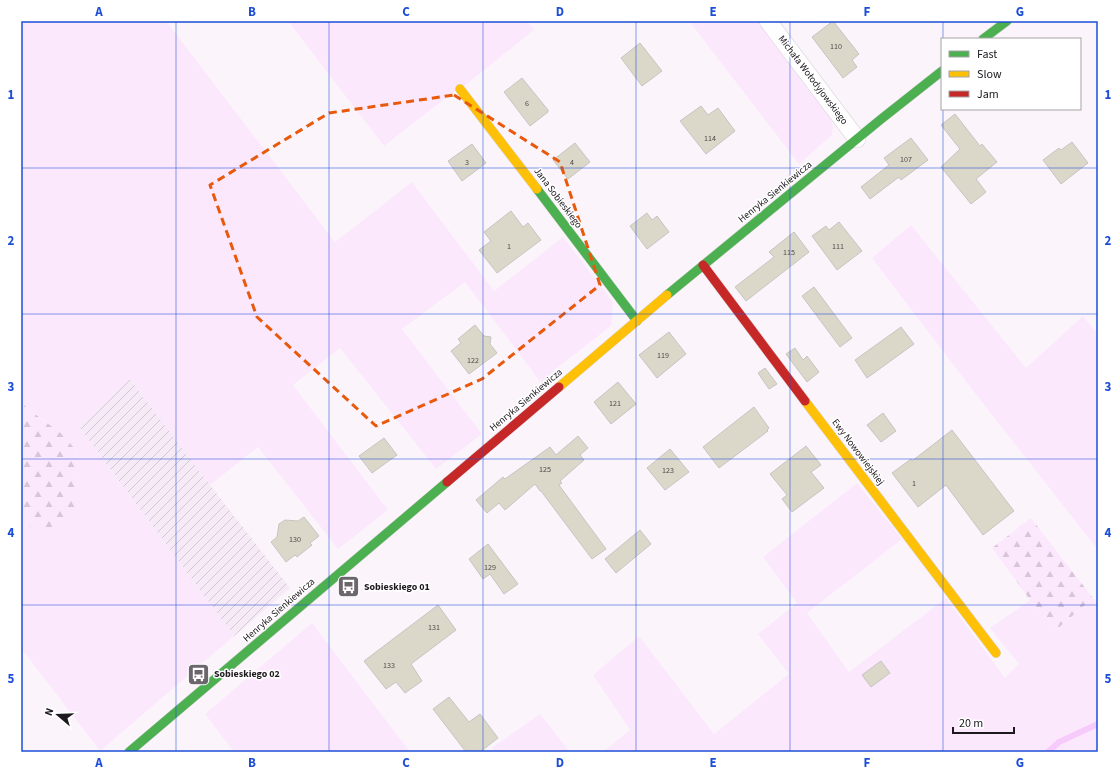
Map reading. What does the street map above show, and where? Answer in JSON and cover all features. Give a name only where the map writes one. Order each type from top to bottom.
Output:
[{"type":"street","name":"Michała Wołodyjowskiego","points":[[768,21],[857,139]]},
{"type":"street","points":[[985,38],[1006,21]]},
{"type":"street","name":"Henryka Sienkiewicza","points":[[129,752],[637,320],[941,72]]},
{"type":"street","name":"Jana Sobieskiego","points":[[460,89],[637,320]]},
{"type":"street","name":"Ewy Nowowiejskiej","points":[[703,265],[996,652]]},
{"type":"highlighted area","points":[[454,95],[560,162],[600,285],[482,379],[376,426],[257,317],[210,185],[329,113]]},
{"type":"shaded area","points":[[130,379],[290,588],[234,636],[79,427]]},
{"type":"green space","points":[[21,21],[166,21],[335,242],[412,182],[494,291],[563,237],[613,302],[611,326],[554,370],[542,384],[465,282],[402,329],[482,434],[436,469],[340,348],[293,385],[388,510],[338,549],[258,447],[210,485],[130,379],[79,427],[234,636],[100,751],[21,648],[21,508],[25,513],[76,491],[78,466],[75,449],[47,422],[26,407],[21,401]]},
{"type":"green space","points":[[288,21],[527,21],[534,30],[468,83],[451,94],[384,146]]},
{"type":"green space","points":[[689,21],[758,21],[831,116],[833,126],[832,135],[799,164]]},
{"type":"green space","points":[[911,225],[1026,368],[1083,316],[1098,334],[1098,550],[971,388],[872,258]]},
{"type":"green space","points":[[21,401],[26,407],[63,435],[75,449],[78,466],[75,515],[60,525],[50,527],[30,527],[25,513],[21,508]]},
{"type":"green space","points":[[857,483],[902,539],[807,613],[849,672],[946,598],[1005,678],[1019,664],[990,628],[1030,600],[1056,630],[1093,598],[1098,604],[1098,749],[1094,752],[603,752],[630,730],[593,675],[639,636],[714,734],[789,674],[758,634],[797,603],[763,557]]},
{"type":"green space","points":[[1031,518],[1093,598],[1056,630],[1030,600],[992,548]]},
{"type":"green space","points":[[312,623],[410,752],[234,752],[205,714]]},
{"type":"green space","points":[[540,714],[570,752],[494,752],[492,748]]},
{"type":"building","points":[[833,21],[859,54],[852,60],[857,67],[843,78],[812,37]]},
{"type":"building","points":[[640,43],[662,71],[642,86],[621,58]]},
{"type":"building","points":[[522,78],[548,110],[548,112],[530,126],[504,92]]},
{"type":"building","points":[[701,106],[708,115],[718,108],[735,131],[706,154],[680,121]]},
{"type":"building","points":[[955,114],[980,146],[982,144],[997,162],[976,179],[986,192],[971,204],[941,167],[960,149],[941,125]]},
{"type":"building","points":[[911,138],[928,160],[901,180],[899,177],[870,199],[861,187],[889,165],[884,158]]},
{"type":"building","points":[[1072,142],[1088,163],[1061,184],[1043,160],[1059,148],[1061,150]]},
{"type":"building","points":[[575,143],[590,162],[568,179],[553,160]]},
{"type":"building","points":[[472,144],[486,163],[462,181],[448,161]]},
{"type":"building","points":[[511,211],[523,227],[528,223],[541,240],[497,273],[479,250],[491,241],[484,232]]},
{"type":"building","points":[[647,213],[652,220],[657,216],[669,232],[647,249],[630,226]]},
{"type":"building","points":[[839,222],[862,251],[837,270],[812,236],[826,226],[829,230]]},
{"type":"building","points":[[794,232],[809,252],[746,301],[735,287],[774,257],[769,252]]},
{"type":"building","points":[[814,287],[852,338],[840,347],[802,296]]},
{"type":"building","points":[[475,325],[484,336],[491,337],[490,344],[497,353],[469,374],[451,351],[461,343],[458,339]]},
{"type":"building","points":[[901,327],[914,344],[867,378],[855,360]]},
{"type":"building","points":[[669,332],[686,354],[657,378],[639,355]]},
{"type":"building","points":[[795,348],[803,360],[807,356],[819,372],[807,382],[786,354]]},
{"type":"building","points":[[765,368],[777,384],[769,389],[758,373]]},
{"type":"building","points":[[618,382],[636,404],[611,424],[594,402]]},
{"type":"building","points":[[754,407],[769,428],[767,430],[768,431],[719,468],[703,447]]},
{"type":"building","points":[[883,413],[896,431],[881,442],[867,425]]},
{"type":"building","points":[[952,430],[1014,511],[983,535],[946,485],[918,507],[892,473],[911,459],[912,461]]},
{"type":"building","points":[[578,436],[588,448],[580,455],[584,460],[560,481],[562,483],[559,485],[606,549],[592,559],[535,484],[505,510],[499,503],[487,513],[476,500],[503,477],[505,479],[550,447],[556,455]]},
{"type":"building","points":[[384,438],[397,455],[372,473],[359,456]]},
{"type":"building","points":[[806,446],[821,465],[811,472],[824,488],[792,512],[782,499],[787,495],[770,474]]},
{"type":"building","points":[[670,449],[689,472],[665,490],[647,468]]},
{"type":"building","points":[[304,517],[319,536],[310,543],[312,545],[297,557],[295,555],[286,562],[271,542],[277,537],[279,524],[285,520],[298,521]]},
{"type":"building","points":[[640,530],[651,544],[616,573],[605,559]]},
{"type":"building","points":[[488,544],[518,584],[504,594],[490,574],[483,579],[469,559]]},
{"type":"building","points":[[438,605],[456,630],[411,664],[422,681],[405,693],[396,682],[386,689],[364,661]]},
{"type":"building","points":[[881,661],[890,673],[871,687],[862,675]]},
{"type":"building","points":[[449,697],[469,722],[480,714],[498,738],[480,752],[466,752],[433,709]]},
{"type":"waterway","points":[[1048,752],[1059,742],[1098,724]]},
{"type":"traffic: fast","points":[[984,38],[1007,21]]},
{"type":"traffic: fast","points":[[667,295],[941,72]]},
{"type":"traffic: fast","points":[[537,189],[637,321]]},
{"type":"traffic: fast","points":[[129,752],[447,482]]},
{"type":"traffic: slow","points":[[460,89],[537,189]]},
{"type":"traffic: slow","points":[[559,387],[667,295]]},
{"type":"traffic: slow","points":[[805,401],[996,653]]},
{"type":"traffic: jam","points":[[703,265],[805,401]]},
{"type":"traffic: jam","points":[[447,482],[559,387]]},
{"type":"place","name":"Sobieskiego 01","points":[[348,587]]},
{"type":"place","name":"Sobieskiego 02","points":[[199,674]]}]
